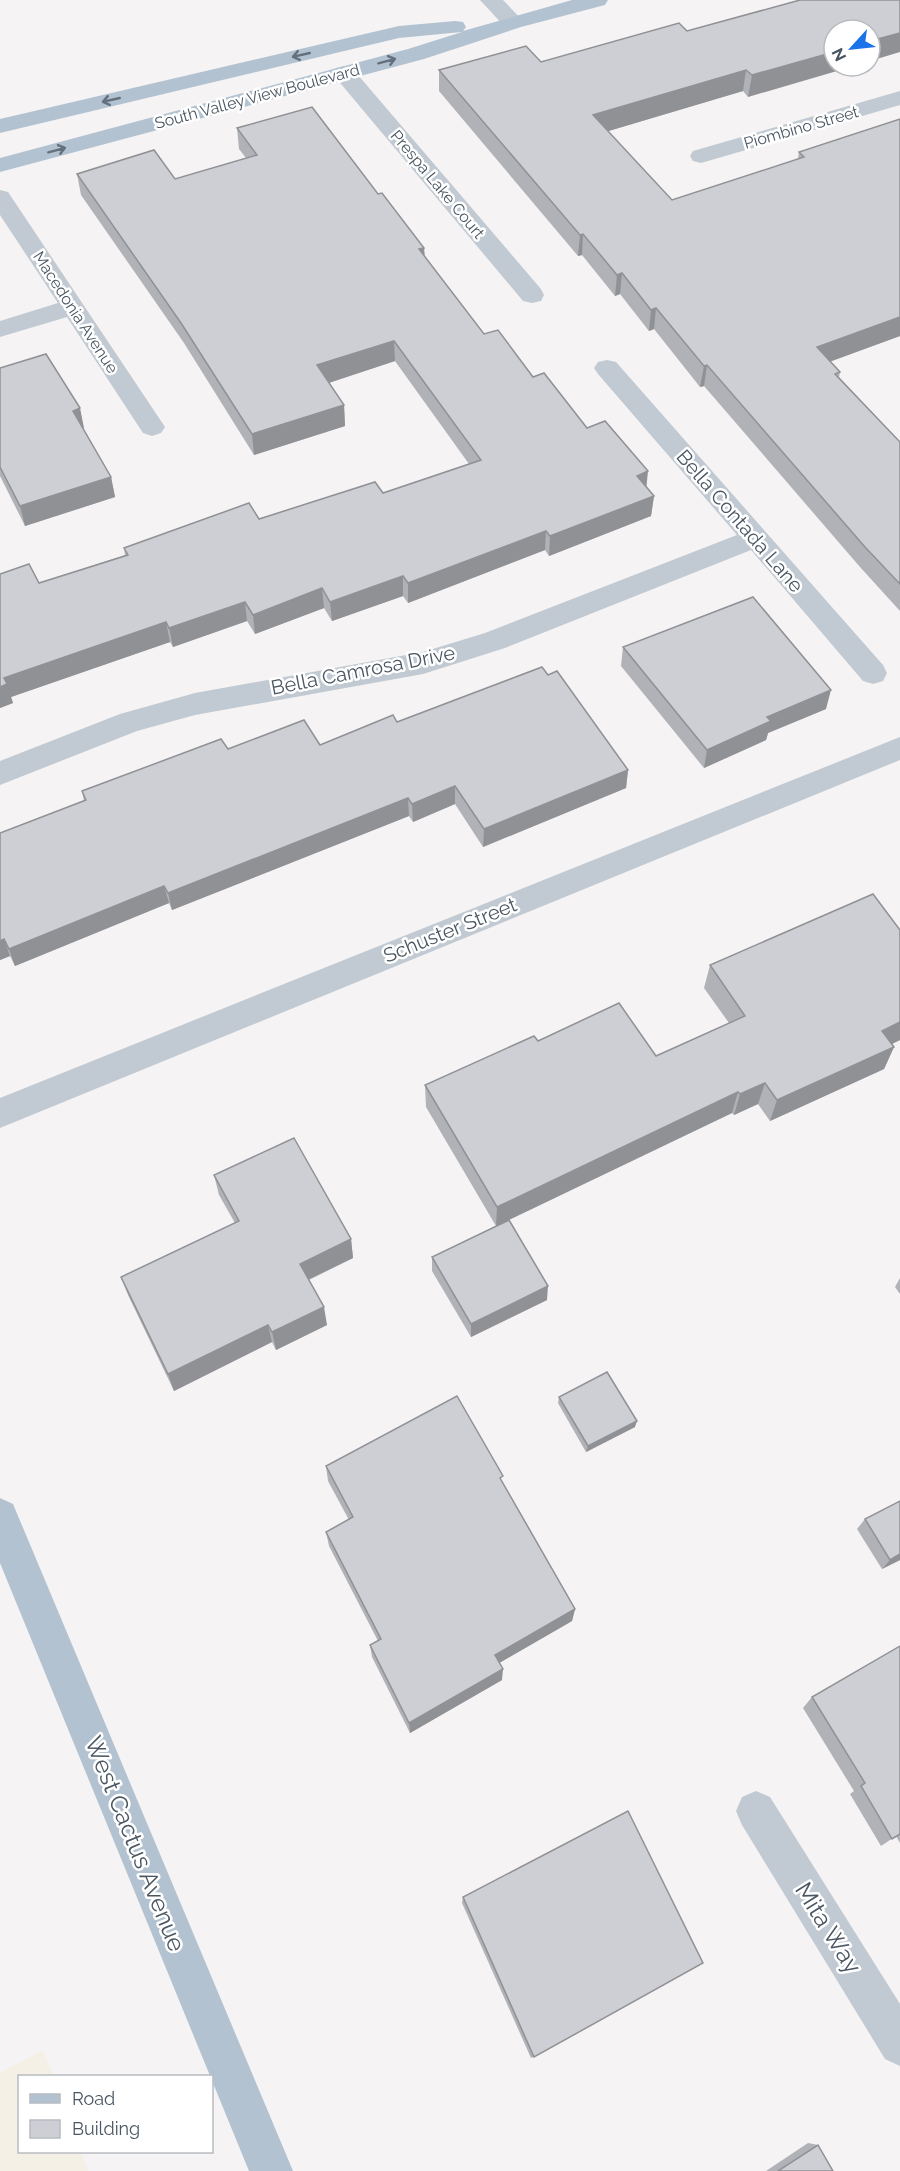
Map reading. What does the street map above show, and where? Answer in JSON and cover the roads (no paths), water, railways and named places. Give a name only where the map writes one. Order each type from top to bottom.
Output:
[{"type":"main road","name":"South Valley View Boulevard","points":[[0,165],[344,73],[513,22],[597,0]]},
{"type":"main road","name":"South Valley View Boulevard","points":[[0,126],[399,32],[513,22]]},
{"type":"main road","name":"West Cactus Avenue","points":[[0,1516],[271,2171]]},
{"type":"street","points":[[491,0],[513,22]]},
{"type":"street","name":"Prespa Lake Court","points":[[344,73],[532,295]]},
{"type":"street","name":"Piombino Street","points":[[701,156],[900,98]]},
{"type":"street","name":"Macedonia Avenue","points":[[0,197],[152,426]]},
{"type":"street","points":[[0,329],[73,307]]},
{"type":"street","name":"Bella Contada Lane","points":[[607,368],[873,673]]},
{"type":"street","name":"Bella Camrosa Drive","points":[[0,773],[130,722],[195,704],[423,663],[495,641],[755,538]]},
{"type":"street","name":"Schuster Street","points":[[0,1113],[900,748]]},
{"type":"street","name":"Mita Way","points":[[756,1811],[900,2044]]}]
